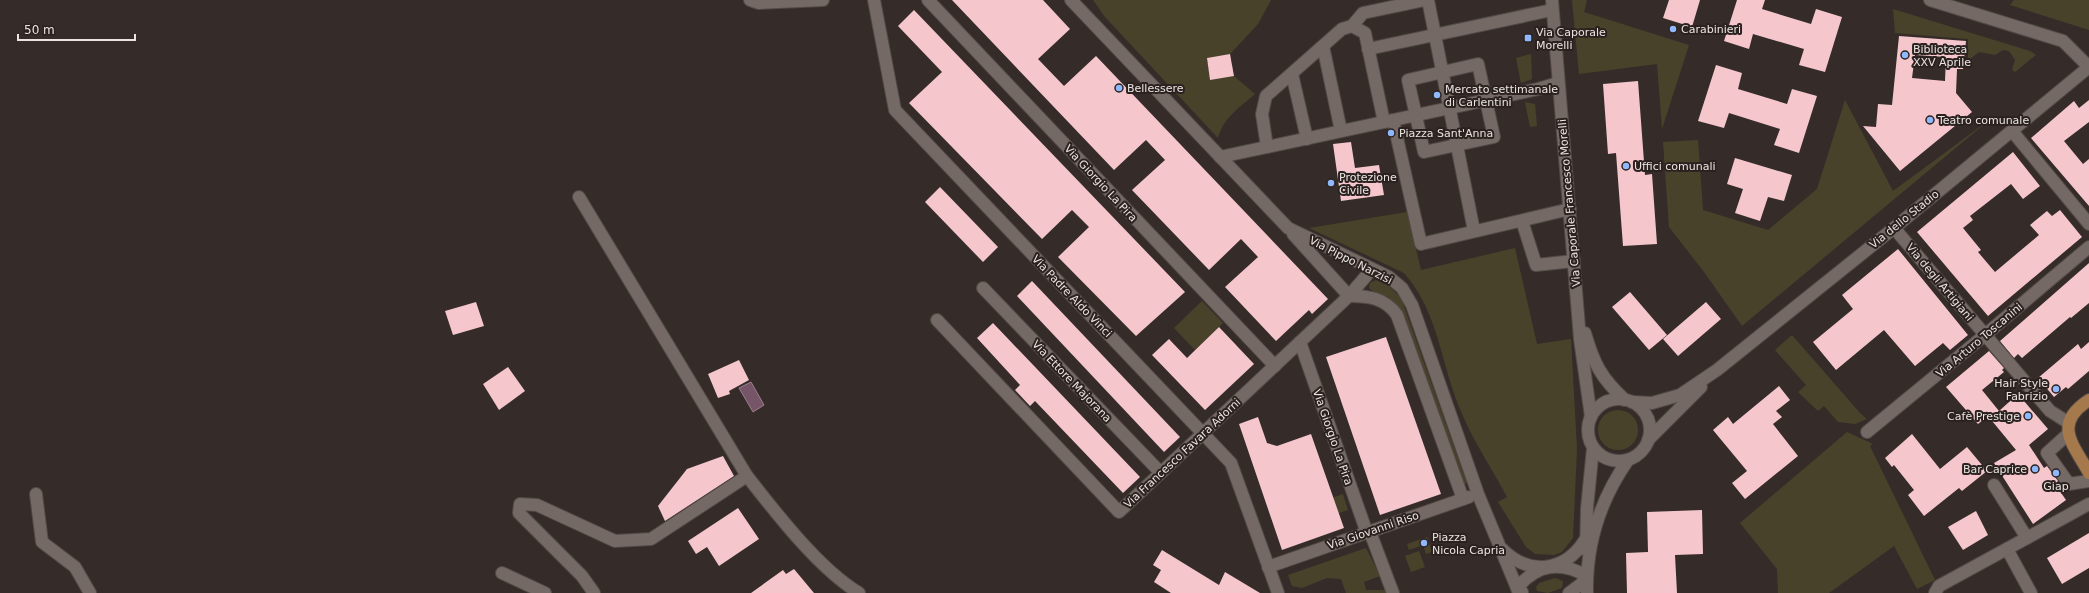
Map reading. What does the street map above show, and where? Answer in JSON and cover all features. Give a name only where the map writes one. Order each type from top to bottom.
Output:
[{"type":"main road","points":[[2089,400],[2075,411],[2068,429],[2089,473]]},
{"type":"street","points":[[750,0],[759,3],[823,0]]},
{"type":"street","name":"Via Padre Aldo Vinci","points":[[874,0],[895,110],[1231,463],[1278,593]]},
{"type":"street","name":"Via Giorgio La Pira","points":[[928,0],[1275,366]]},
{"type":"street","name":"Via Pippo Narzisi","points":[[1071,0],[1288,228],[1388,277],[1402,288],[1412,305],[1478,494],[1520,591]]},
{"type":"street","points":[[1078,0],[1086,17]]},
{"type":"street","points":[[1267,147],[1262,114],[1266,96],[1342,29],[1352,26],[1363,13],[1425,0]]},
{"type":"street","points":[[1428,0],[1474,231]]},
{"type":"street","points":[[1930,0],[2063,41],[2089,67]]},
{"type":"street","points":[[1368,49],[1435,35],[1552,5]]},
{"type":"street","name":"Via Caporale Francesco Morelli","points":[[1552,5],[1579,311]]},
{"type":"street","points":[[1352,26],[1365,32],[1368,49],[1422,244],[1570,209]]},
{"type":"street","points":[[1323,46],[1341,131]]},
{"type":"street","points":[[1478,64],[1494,137],[1424,152],[1408,80],[1442,72],[1478,64]]},
{"type":"street","name":"Via dello Stadio","points":[[1718,370],[1894,228],[2089,67]]},
{"type":"street","points":[[1292,74],[1307,139]]},
{"type":"street","points":[[1220,157],[1538,89],[1558,83]]},
{"type":"street","points":[[2012,131],[2089,224]]},
{"type":"street","points":[[578,197],[747,476],[777,513],[830,572],[859,593]]},
{"type":"street","points":[[1522,221],[1536,265],[1574,261]]},
{"type":"street","points":[[1288,228],[1349,296],[1368,296],[1379,300],[1391,307],[1397,315],[1463,499]]},
{"type":"street","name":"Via degli Artigiani","points":[[1894,228],[2050,411],[2068,429]]},
{"type":"street","name":"Via Arturo Toscanini","points":[[1867,432],[2089,247]]},
{"type":"street","name":"Via Francesco Favara Adorni","points":[[937,320],[1119,512],[1349,296],[1372,269]]},
{"type":"street","name":"Via Ettore Majorana","points":[[983,288],[1161,473]]},
{"type":"street","points":[[1579,311],[1596,365],[1610,386],[1638,406],[1647,418],[1650,432],[1648,440]]},
{"type":"street","points":[[1579,311],[1582,354],[1590,417],[1588,428],[1589,438],[1593,448],[1585,540],[1587,593]]},
{"type":"street","name":"Via Giorgio La Pira","points":[[1300,342],[1368,532],[1393,593]]},
{"type":"street","points":[[1590,417],[1596,409],[1605,402],[1615,399],[1652,403],[1680,395],[1718,370]]},
{"type":"street","points":[[1569,593],[1581,584],[1587,571],[1600,510],[1628,460],[1640,452],[1648,440],[1718,370]]},
{"type":"street","points":[[2068,429],[2047,454],[2069,484],[2089,481]]},
{"type":"street","points":[[1593,448],[1609,460],[1628,460]]},
{"type":"street","points":[[594,593],[582,576],[519,513],[520,504],[537,505],[615,541],[651,539],[747,476]]},
{"type":"street","points":[[1994,485],[2026,538]]},
{"type":"street","points":[[36,494],[42,542],[75,567],[90,593]]},
{"type":"street","name":"Via Giovanni Riso","points":[[1268,567],[1478,494]]},
{"type":"street","points":[[1936,593],[1939,586],[2089,504]]},
{"type":"street","points":[[1520,591],[1525,577],[1536,570],[1561,563],[1571,557],[1585,540]]},
{"type":"street","points":[[1500,547],[1510,557],[1522,564],[1536,567],[1587,571]]},
{"type":"street","points":[[2007,549],[2031,593]]},
{"type":"street","points":[[502,573],[545,593]]},
{"type":"shaded area","points":[[1093,0],[1271,0],[1258,24],[1230,54],[1207,58],[1210,79],[1234,76],[1255,94],[1238,108],[1228,119],[1220,131],[1218,138],[1105,17]]},
{"type":"shaded area","points":[[1572,0],[1587,0],[1584,12],[1689,45],[1662,129],[1657,64],[1579,74]]},
{"type":"shaded area","points":[[2014,0],[2089,0],[2089,30],[2010,5]]},
{"type":"shaded area","points":[[1893,9],[2030,51],[2036,55],[2015,72],[2012,70],[2015,60],[2009,51],[2003,50],[1995,55],[1979,52],[1970,59],[1968,69],[1968,39],[1895,33]]},
{"type":"shaded area","points":[[1531,54],[1532,79],[1521,83],[1516,58]]},
{"type":"shaded area","points":[[1845,100],[1893,191],[1988,121],[1742,326],[1704,272],[1669,227],[1663,142],[1698,140],[1703,210],[1768,230],[1817,189]]},
{"type":"shaded area","points":[[1525,102],[1535,104],[1537,126],[1530,127]]},
{"type":"shaded area","points":[[1407,212],[1421,270],[1515,248],[1537,344],[1571,339],[1577,449],[1573,538],[1562,552],[1554,555],[1535,554],[1526,547],[1498,502],[1507,497],[1468,426],[1456,398],[1433,323],[1416,289],[1404,273],[1309,228]]},
{"type":"shaded area","points":[[1376,280],[1388,285],[1401,298],[1467,483],[1464,485],[1401,310],[1388,297],[1374,292],[1369,288],[1370,283]]},
{"type":"shaded area","points":[[1202,301],[1223,323],[1195,350],[1174,328]]},
{"type":"shaded area","points":[[1792,335],[1860,413],[1867,419],[1855,424],[1838,422],[1824,406],[1818,411],[1798,392],[1806,385],[1775,350]]},
{"type":"shaded area","points":[[751,382],[764,405],[753,412],[739,388]]},
{"type":"shaded area","points":[[1618,410],[1632,416],[1638,430],[1632,444],[1618,450],[1604,444],[1598,430],[1604,416]]},
{"type":"shaded area","points":[[1847,432],[1873,444],[1870,446],[1935,580],[1917,589],[1894,546],[1829,593],[1778,593],[1777,569],[1740,523]]},
{"type":"shaded area","points":[[1343,494],[1348,510],[1309,523],[1303,508]]},
{"type":"shaded area","points":[[1427,537],[1432,552],[1426,554],[1423,545],[1409,550],[1407,544]]},
{"type":"shaded area","points":[[1366,548],[1380,576],[1364,582],[1366,590],[1386,590],[1387,593],[1346,593],[1341,579],[1327,578],[1302,588],[1292,586],[1288,575]]},
{"type":"shaded area","points":[[1419,551],[1425,567],[1411,572],[1405,556]]},
{"type":"shaded area","points":[[1555,578],[1563,581],[1562,588],[1548,593],[1537,591],[1536,587],[1539,583]]},
{"type":"building","points":[[952,0],[1043,0],[1070,29],[1038,59],[1064,86],[1096,56],[1328,299],[1312,314],[1309,310],[1276,341],[1225,287],[1258,257],[1241,239],[1209,270],[1132,190],[1165,160],[1146,140],[1114,170]]},
{"type":"building","points":[[1669,0],[1700,0],[1692,27],[1663,18]]},
{"type":"building","points":[[1737,0],[1765,0],[1762,9],[1811,24],[1816,9],[1842,17],[1825,72],[1799,65],[1804,49],[1753,34],[1749,49],[1724,41]]},
{"type":"building","points":[[914,10],[1185,292],[1136,336],[1058,257],[1089,227],[1072,210],[1042,239],[909,103],[942,72],[898,26]]},
{"type":"building","points":[[1899,36],[1966,41],[1963,69],[1957,69],[1956,93],[1972,112],[1900,171],[1863,126],[1876,127],[1878,104],[1892,105]],"holes":[[[1915,55],[1946,57],[1945,81],[1912,78]]]},
{"type":"building","points":[[1230,54],[1234,76],[1210,80],[1207,58]]},
{"type":"building","points":[[1716,65],[1742,73],[1738,89],[1787,104],[1792,89],[1817,96],[1799,153],[1774,145],[1780,129],[1729,113],[1724,128],[1698,121]]},
{"type":"building","points":[[1638,81],[1645,175],[1652,174],[1657,244],[1623,246],[1616,153],[1608,154],[1603,84]]},
{"type":"building","points":[[2089,100],[2089,122],[2064,141],[2083,164],[2089,159],[2089,206],[2031,138],[2074,101],[2079,108]]},
{"type":"building","points":[[1351,142],[1355,168],[1379,165],[1384,195],[1341,201],[1333,144]]},
{"type":"building","points":[[2013,152],[2040,186],[2023,199],[2011,184],[1970,216],[1973,220],[1963,228],[1981,250],[1978,252],[1995,272],[2039,235],[2030,225],[2047,211],[2052,216],[2060,210],[2082,237],[1988,316],[1917,232]]},
{"type":"building","points":[[1735,158],[1792,175],[1784,201],[1768,197],[1760,221],[1735,213],[1743,189],[1727,184]]},
{"type":"building","points":[[940,187],[998,247],[983,262],[925,202]]},
{"type":"building","points":[[1898,249],[1968,335],[1950,350],[1943,343],[1915,366],[1884,330],[1836,370],[1813,342],[1853,309],[1842,295]]},
{"type":"building","points":[[2089,263],[2089,303],[2071,318],[2070,317],[2022,358],[2018,354],[2014,358],[2000,341]]},
{"type":"building","points":[[1032,281],[1180,437],[1164,452],[1017,296]]},
{"type":"building","points":[[1630,292],[1667,335],[1649,350],[1612,307]]},
{"type":"building","points":[[476,302],[484,326],[453,335],[445,311]]},
{"type":"building","points":[[1706,302],[1721,319],[1678,356],[1663,339]]},
{"type":"building","points":[[993,323],[1140,477],[1123,493],[1035,401],[1030,406],[1015,390],[1020,385],[977,338]]},
{"type":"building","points":[[1219,327],[1254,364],[1205,410],[1152,355],[1169,339],[1187,358]]},
{"type":"building","points":[[1386,337],[1441,494],[1380,515],[1326,357]]},
{"type":"building","points":[[2089,342],[2089,371],[2068,389],[2066,387],[2054,397],[2038,378],[2078,344],[2081,349]]},
{"type":"building","points":[[1989,351],[2004,368],[2002,370],[2004,372],[1982,390],[1999,411],[2018,394],[2048,429],[2029,445],[2044,468],[2047,466],[2058,481],[2055,484],[2066,500],[2033,524],[1994,463],[2016,450],[1988,416],[1978,424],[1946,387]]},
{"type":"building","points":[[739,360],[749,380],[729,391],[730,394],[718,398],[708,374]]},
{"type":"building","points":[[508,367],[525,391],[499,410],[483,384]]},
{"type":"building","points":[[1779,386],[1790,400],[1776,411],[1782,417],[1773,424],[1798,456],[1745,499],[1732,483],[1747,471],[1713,430],[1728,417],[1733,424]]},
{"type":"building","points":[[1258,417],[1267,443],[1277,446],[1311,434],[1344,528],[1282,550],[1239,424]]},
{"type":"building","points":[[1912,434],[1940,469],[1967,447],[1987,471],[1962,491],[1959,488],[1924,516],[1908,495],[1914,490],[1894,465],[1892,467],[1885,458]]},
{"type":"building","points":[[723,456],[734,476],[665,521],[658,506],[687,469]]},
{"type":"building","points":[[738,508],[759,539],[719,566],[707,547],[696,554],[688,541]]},
{"type":"building","points":[[1702,510],[1703,554],[1675,555],[1677,593],[1627,593],[1626,553],[1648,552],[1647,512]]},
{"type":"building","points":[[1976,511],[1988,535],[1963,550],[1948,527]]},
{"type":"building","points":[[2089,533],[2089,568],[2062,584],[2047,558]]},
{"type":"building","points":[[1162,550],[1219,585],[1225,572],[1260,593],[1171,593],[1154,582],[1161,570],[1153,565]]},
{"type":"building","points":[[794,569],[814,593],[751,593],[783,570],[786,574]]},
{"type":"place","name":"Carabinieri","points":[[1673,29]]},
{"type":"place","name":"Via Caporale Morelli","points":[[1528,38]]},
{"type":"place","name":"Biblioteca XXV Aprile","points":[[1905,55]]},
{"type":"place","name":"Bellessere","points":[[1119,88]]},
{"type":"place","name":"Mercato settimanale di Carlentini","points":[[1437,95]]},
{"type":"place","name":"Teatro comunale","points":[[1930,120]]},
{"type":"place","name":"Piazza Sant'Anna","points":[[1391,133]]},
{"type":"place","name":"Uffici comunali","points":[[1626,166]]},
{"type":"place","name":"Protezione Civile","points":[[1331,183]]},
{"type":"place","name":"Hair Style Fabrizio","points":[[2056,389]]},
{"type":"place","name":"Cafè Prestige","points":[[2028,416]]},
{"type":"place","name":"Bar Caprice","points":[[2035,469]]},
{"type":"place","name":"Giap","points":[[2056,473]]},
{"type":"place","name":"Piazza Nicola Capria","points":[[1424,543]]}]
